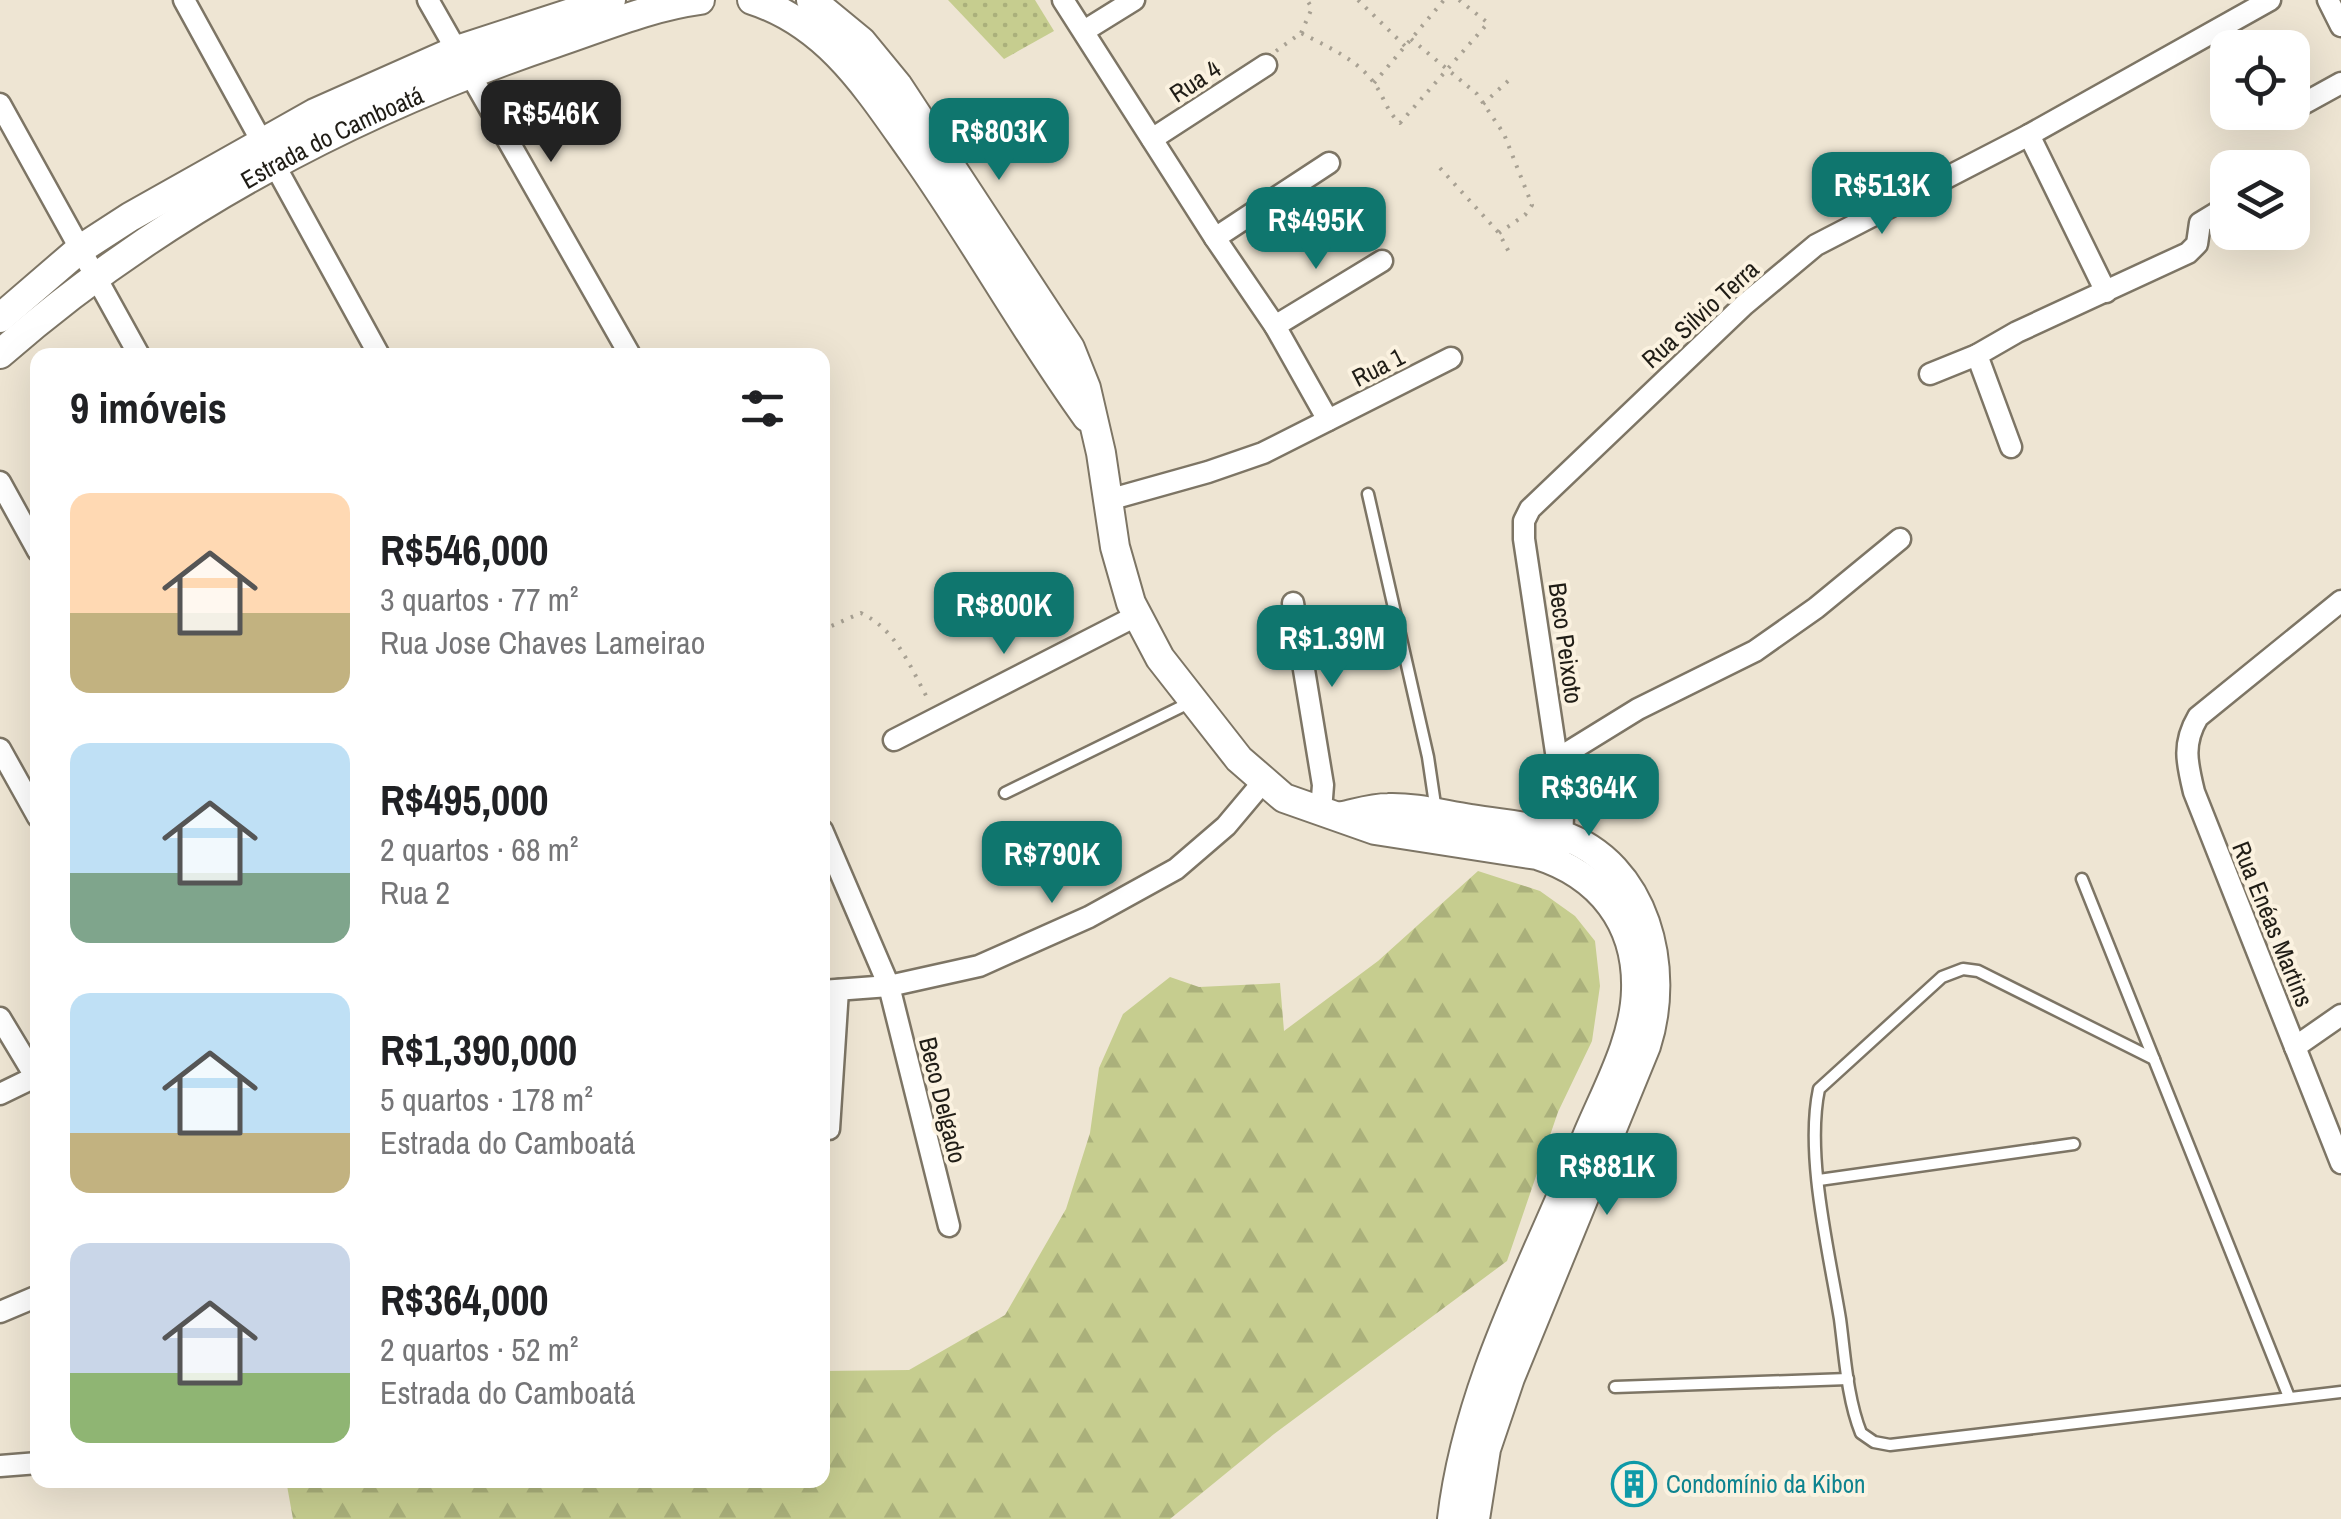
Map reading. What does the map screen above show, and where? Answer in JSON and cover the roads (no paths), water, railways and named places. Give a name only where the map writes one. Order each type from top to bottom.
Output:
[{"type":"main road","name":"Estrada do Camboatá","points":[[0,318],[79,250],[130,217],[270,152],[325,136],[463,61],[611,0]]},
{"type":"main road","name":"Estrada do Camboatá","points":[[463,61],[700,0]]},
{"type":"main road","points":[[752,0],[811,30],[847,62],[880,103],[921,142]]},
{"type":"main road","points":[[811,0],[848,28],[877,58],[959,217],[1066,389],[1095,428],[1120,570],[1136,616],[1150,644],[1228,746],[1263,782],[1294,803],[1376,830],[1520,852],[1562,837]]},
{"type":"main road","name":"Estrada do Camboatá","points":[[0,354],[96,276],[270,152]]},
{"type":"main road","points":[[1332,814],[1388,808],[1562,837],[1618,913],[1631,945],[1634,1012],[1500,1407],[1482,1467],[1474,1519]]},
{"type":"main road","points":[[1452,1519],[1476,1407],[1524,1284],[1560,1231]]},
{"type":"street","points":[[184,0],[376,348]]},
{"type":"street","points":[[428,0],[626,348]]},
{"type":"street","points":[[1063,0],[1275,326],[1328,420]]},
{"type":"street","points":[[1084,32],[1134,0]]},
{"type":"street","name":"Rua Silvio Terra","points":[[1524,538],[1524,520],[1544,492],[1744,304],[1816,245],[2028,135],[2270,0]]},
{"type":"street","points":[[2328,0],[2341,26]]},
{"type":"street","name":"Rua 4","points":[[1152,140],[1266,65]]},
{"type":"street","points":[[2310,100],[2341,83]]},
{"type":"street","points":[[0,104],[136,348]]},
{"type":"street","points":[[2028,135],[2106,292]]},
{"type":"street","points":[[1215,238],[1329,163]]},
{"type":"street","points":[[1930,374],[2194,249],[2200,223],[2210,217]]},
{"type":"street","points":[[1275,326],[1382,262]]},
{"type":"street","points":[[1977,354],[2011,447]]},
{"type":"street","name":"Rua 1","points":[[1108,500],[1263,453],[1451,358]]},
{"type":"street","points":[[0,482],[30,536]]},
{"type":"street","name":"Beco Peixoto","points":[[1524,538],[1557,759],[1562,837]]},
{"type":"street","points":[[1557,759],[1638,709],[1756,651],[1816,608],[1900,538]]},
{"type":"street","name":"Rua Enéas Martins","points":[[2340,1155],[2194,792],[2186,758],[2187,735],[2198,717],[2341,601]]},
{"type":"street","points":[[1293,604],[1322,785],[1332,814]]},
{"type":"street","points":[[894,740],[1136,616]]},
{"type":"street","points":[[0,749],[30,803]]},
{"type":"street","points":[[830,991],[889,986],[980,966],[1089,918],[1176,869],[1226,826],[1263,782]]},
{"type":"street","name":"Beco Delgado","points":[[830,849],[889,986],[948,1226]]},
{"type":"street","points":[[2295,1047],[2341,1016]]},
{"type":"street","points":[[0,1018],[30,1070]]},
{"type":"street","points":[[0,1094],[30,1081]]},
{"type":"street","points":[[0,1312],[30,1299]]},
{"type":"street","points":[[0,1466],[30,1464]]},
{"type":"lane","points":[[1368,494],[1428,757],[1436,814]]},
{"type":"lane","points":[[1005,793],[1192,702]]},
{"type":"lane","points":[[2082,879],[2289,1397]]},
{"type":"lane","points":[[2154,1059],[1978,971],[1963,969],[1942,977],[1819,1089],[1819,1180],[1848,1379],[1861,1433],[1874,1442],[1890,1445],[2341,1392]]},
{"type":"lane","points":[[1819,1180],[2074,1144]]},
{"type":"lane","points":[[1615,1387],[1848,1379]]},
{"type":"place","name":"Condomínio da Kibon","points":[[1634,1484]]}]
